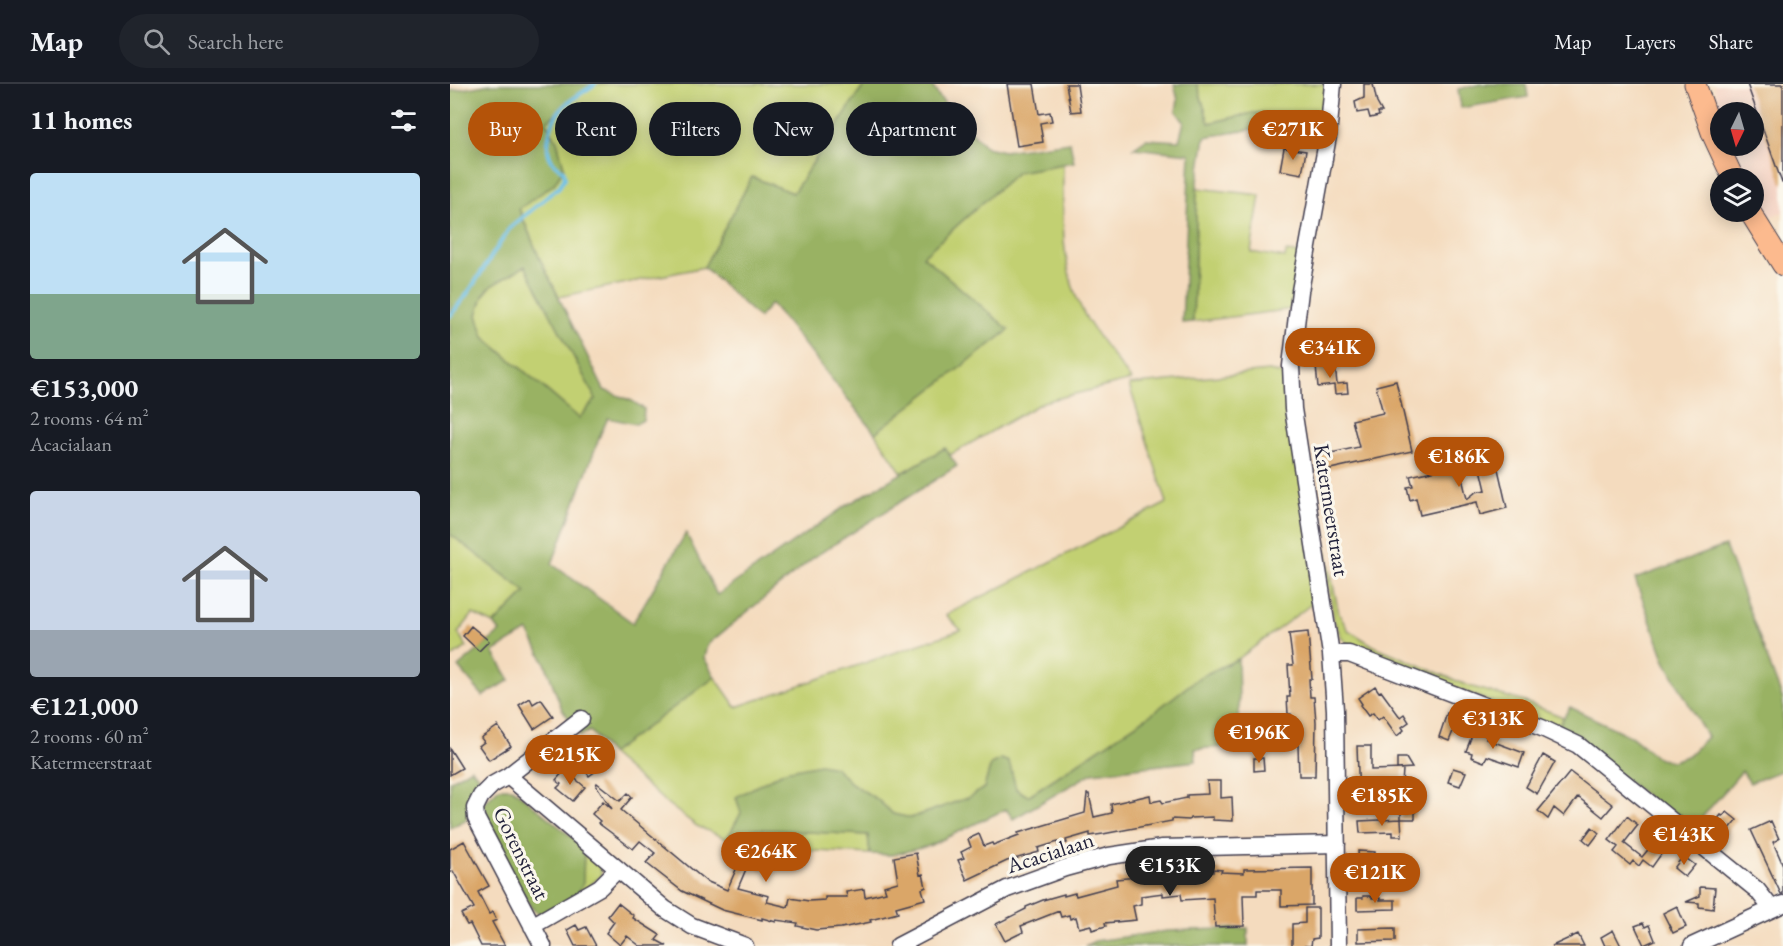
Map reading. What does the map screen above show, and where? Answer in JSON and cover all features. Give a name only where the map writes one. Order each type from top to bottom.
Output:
[{"type":"main road","points":[[1695,84],[1713,135],[1728,168]]},
{"type":"main road","points":[[1756,222],[1783,265]]},
{"type":"street","name":"Katermeerstraat","points":[[1333,84],[1328,136],[1300,291],[1291,366],[1293,409],[1331,654],[1335,710],[1338,946]]},
{"type":"street","points":[[1331,654],[1349,654],[1542,728],[1578,745],[1777,906],[1692,946]]},
{"type":"street","name":"Gorenstraat","points":[[543,946],[476,818],[475,808],[481,796],[492,785],[581,719]]},
{"type":"street","points":[[507,776],[665,909],[692,926],[745,946]]},
{"type":"street","name":"Acacialaan","points":[[898,946],[1007,889],[1065,868],[1109,856],[1162,848],[1337,844]]},
{"type":"street","points":[[532,926],[591,893],[618,869]]},
{"type":"shaded area","points":[[1714,84],[1783,84],[1783,212],[1764,218],[1764,168],[1740,168],[1733,156],[1764,156],[1764,102],[1717,102]]},
{"type":"green space","points":[[492,84],[593,84],[571,102],[555,102],[555,115],[546,122],[555,138],[555,156],[561,156],[564,168],[554,184],[519,209],[539,257],[604,390],[632,401],[644,409],[643,420],[636,424],[608,418],[552,564],[633,623],[686,533],[717,595],[847,505],[945,448],[957,466],[814,557],[707,645],[704,658],[715,677],[610,754],[590,731],[580,736],[561,707],[545,663],[528,631],[493,652],[510,680],[483,696],[458,667],[500,632],[494,624],[526,592],[450,534],[450,91]],"holes":[[[525,266],[596,399],[579,418],[484,337],[477,315],[483,296],[491,286]]]},
{"type":"green space","points":[[593,84],[865,84],[853,102],[846,102],[846,113],[834,131],[834,102],[753,102],[753,156],[817,156],[793,193],[752,177],[704,267],[559,297],[539,257],[519,208],[554,184],[564,168],[561,156],[637,156],[637,102],[571,102]]},
{"type":"green space","points":[[865,84],[931,84],[944,102],[853,102]]},
{"type":"green space","points":[[1174,84],[1197,84],[1209,123],[1262,113],[1271,118],[1284,116],[1285,124],[1205,137],[1197,188],[1193,322],[1182,323],[1190,154],[1133,148],[1146,139],[1179,141],[1184,122],[1176,111],[1178,100]]},
{"type":"green space","points":[[1197,84],[1327,84],[1325,113],[1271,118],[1262,113],[1253,113],[1209,123]]},
{"type":"green space","points":[[1481,84],[1526,84],[1528,97],[1461,108],[1458,89]]},
{"type":"green space","points":[[846,113],[846,156],[977,156],[977,137],[986,147],[1004,151],[1070,142],[1074,162],[1017,172],[923,256],[1009,330],[875,433],[771,303],[759,318],[704,267],[752,177],[793,193],[817,156],[834,156],[834,131]]},
{"type":"green space","points":[[555,115],[555,138],[546,122]]},
{"type":"green space","points":[[1063,164],[1064,240],[1075,294],[1093,329],[1131,380],[1043,402],[950,455],[945,448],[902,473],[875,433],[1009,330],[923,256],[1017,172]]},
{"type":"green space","points":[[1197,188],[1260,195],[1251,252],[1285,258],[1286,252],[1302,254],[1293,309],[1193,322]]},
{"type":"green space","points":[[525,265],[596,399],[579,418],[484,337],[477,315],[483,296],[491,286]]},
{"type":"green space","points":[[1269,371],[1287,377],[1317,600],[1238,659],[1200,677],[1149,716],[1028,796],[1016,789],[1009,762],[1001,759],[991,764],[984,788],[970,797],[911,818],[893,814],[878,800],[851,783],[835,767],[785,771],[737,797],[741,813],[727,839],[697,826],[610,754],[715,677],[736,707],[961,630],[946,615],[1167,503],[1129,385]]},
{"type":"green space","points":[[1315,496],[1339,614],[1348,630],[1374,646],[1469,686],[1522,701],[1563,717],[1557,728],[1351,647],[1342,638],[1334,621]]},
{"type":"green space","points":[[450,534],[526,592],[494,624],[473,614],[458,633],[467,647],[450,658]]},
{"type":"green space","points":[[1725,546],[1783,700],[1783,770],[1750,783],[1742,771],[1691,830],[1557,728],[1570,707],[1632,737],[1659,759],[1673,761],[1689,755],[1707,737],[1665,661],[1635,579]]},
{"type":"green space","points":[[1238,659],[1240,746],[1195,749],[1196,761],[1092,773],[1013,819],[1006,809],[929,846],[892,855],[870,854],[868,835],[752,829],[745,847],[736,845],[727,839],[741,813],[736,797],[785,771],[820,764],[835,767],[851,783],[878,800],[893,814],[911,818],[970,797],[984,788],[991,764],[1001,759],[1009,762],[1016,789],[1028,796],[1149,716],[1200,677]]},
{"type":"green space","points":[[471,768],[484,784],[471,799],[467,819],[450,828],[450,781]]},
{"type":"green space","points":[[499,788],[512,788],[584,847],[583,883],[577,896],[543,915],[530,906],[485,827],[481,806]]},
{"type":"green space","points":[[752,829],[868,835],[870,854],[745,847]]},
{"type":"green space","points":[[584,847],[599,863],[601,876],[577,896],[583,872]]},
{"type":"green space","points":[[1248,928],[1248,946],[1085,946],[1095,941],[1167,931]]},
{"type":"building","points":[[1007,84],[1034,84],[1039,114],[1050,112],[1052,121],[1040,123],[1043,142],[1017,146]]},
{"type":"building","points":[[1066,84],[1077,84],[1081,111],[1071,112]]},
{"type":"building","points":[[1364,84],[1373,84],[1377,103],[1382,112],[1378,112],[1379,116],[1370,118],[1368,111],[1357,113],[1355,102],[1364,98]]},
{"type":"building","points":[[1747,84],[1783,84],[1783,183],[1764,132],[1764,102],[1753,102]]},
{"type":"building","points":[[1284,148],[1306,151],[1302,174],[1280,170]]},
{"type":"building","points":[[1335,365],[1337,384],[1347,383],[1348,393],[1335,394],[1334,385],[1318,387],[1316,366]]},
{"type":"building","points":[[1396,381],[1412,451],[1321,471],[1317,456],[1359,447],[1352,420],[1383,413],[1376,386]]},
{"type":"building","points":[[1493,447],[1507,508],[1480,515],[1477,502],[1420,515],[1416,498],[1410,500],[1407,487],[1413,486],[1410,476],[1459,465],[1467,499],[1476,492],[1486,490],[1477,452]]},
{"type":"building","points":[[471,626],[489,641],[479,651],[463,636]]},
{"type":"building","points":[[1308,632],[1312,679],[1309,679],[1310,697],[1314,697],[1316,722],[1315,776],[1299,776],[1298,745],[1291,745],[1291,714],[1288,714],[1287,697],[1290,697],[1288,665],[1293,665],[1289,634]]},
{"type":"building","points":[[1375,686],[1400,717],[1404,714],[1409,722],[1402,727],[1404,730],[1397,736],[1383,716],[1378,720],[1373,713],[1368,716],[1360,705],[1362,704],[1358,698]]},
{"type":"building","points":[[530,698],[533,704],[541,699],[553,716],[534,729],[519,705]]},
{"type":"building","points":[[1447,713],[1459,717],[1449,741],[1439,737]]},
{"type":"building","points":[[498,726],[511,746],[489,760],[479,746],[484,742],[481,738]]},
{"type":"building","points":[[1474,730],[1487,736],[1486,739],[1524,753],[1519,767],[1487,756],[1484,762],[1471,757],[1472,753],[1466,751]]},
{"type":"building","points":[[596,746],[607,763],[589,776],[576,756],[588,747],[590,750]]},
{"type":"building","points":[[1357,746],[1371,746],[1371,770],[1403,769],[1402,785],[1389,785],[1390,798],[1359,799]]},
{"type":"building","points":[[450,749],[462,768],[450,775]]},
{"type":"building","points":[[1543,755],[1555,762],[1537,794],[1526,787]]},
{"type":"building","points":[[1254,758],[1263,758],[1264,770],[1254,771]]},
{"type":"building","points":[[1397,758],[1406,758],[1412,768],[1397,769]]},
{"type":"building","points":[[1453,768],[1466,772],[1460,786],[1448,782]]},
{"type":"building","points":[[565,770],[585,787],[573,801],[557,788],[561,784],[556,780]]},
{"type":"building","points":[[1570,772],[1613,805],[1603,817],[1578,797],[1564,816],[1554,808],[1548,819],[1538,811]]},
{"type":"building","points":[[1207,781],[1221,781],[1221,798],[1232,797],[1233,821],[1213,820],[1213,817],[1190,818],[1189,820],[1172,819],[1172,821],[1103,834],[1090,836],[1090,833],[1066,840],[1067,843],[1058,845],[1058,842],[1038,848],[1039,852],[1007,861],[967,880],[958,860],[964,858],[961,852],[971,847],[968,839],[979,834],[984,846],[992,843],[993,845],[1019,835],[1018,833],[1085,813],[1087,794],[1089,794],[1094,817],[1112,813],[1111,804],[1150,795],[1151,802],[1161,800],[1163,803],[1187,798],[1187,795],[1208,794]]},
{"type":"building","points":[[597,783],[620,801],[628,793],[632,797],[621,810],[706,881],[727,890],[738,865],[746,869],[738,888],[769,896],[767,902],[788,907],[790,898],[809,901],[825,900],[825,897],[847,897],[846,892],[864,889],[865,897],[886,892],[884,886],[898,882],[894,857],[916,853],[920,875],[923,874],[926,887],[922,889],[925,899],[896,907],[898,913],[870,920],[871,922],[816,930],[797,926],[798,923],[776,920],[776,922],[762,918],[762,920],[722,910],[682,891],[646,863],[655,853],[640,841],[633,849],[598,823],[600,821],[592,814],[603,801],[612,809],[596,785]]},
{"type":"building","points":[[1401,809],[1415,809],[1415,819],[1401,819]]},
{"type":"building","points":[[1727,812],[1737,820],[1724,836],[1712,826],[1721,815]]},
{"type":"building","points":[[1627,816],[1638,825],[1624,843],[1642,857],[1657,839],[1667,846],[1652,867],[1643,860],[1639,866],[1633,861],[1630,865],[1614,852],[1618,847],[1609,840]]},
{"type":"building","points":[[1401,819],[1402,836],[1393,836],[1393,832],[1360,833],[1359,821]]},
{"type":"building","points":[[1771,821],[1779,839],[1773,842],[1783,865],[1783,894],[1751,830]]},
{"type":"building","points":[[1592,827],[1599,833],[1590,845],[1583,839]]},
{"type":"building","points":[[464,841],[489,886],[478,892],[489,914],[493,912],[497,920],[492,922],[505,946],[481,946],[470,924],[467,925],[461,914],[474,908],[453,871],[450,873],[450,849]]},
{"type":"building","points":[[1358,851],[1375,852],[1375,859],[1381,858],[1382,872],[1360,874]]},
{"type":"building","points":[[757,856],[770,860],[772,866],[761,870],[753,868]]},
{"type":"building","points":[[1683,856],[1695,865],[1685,877],[1674,868]]},
{"type":"building","points":[[1312,868],[1312,905],[1281,906],[1281,890],[1257,890],[1257,895],[1243,895],[1244,926],[1215,927],[1213,898],[1182,900],[1181,894],[1163,896],[1163,893],[1141,896],[1141,904],[1133,906],[1136,920],[1105,923],[1106,926],[1092,930],[1091,925],[1079,928],[1076,917],[1070,919],[1069,915],[1061,917],[1059,911],[1021,926],[1023,932],[1005,941],[996,924],[1043,900],[1064,894],[1064,896],[1075,893],[1076,896],[1117,885],[1116,879],[1138,877],[1139,881],[1161,877],[1160,874],[1169,873],[1170,880],[1193,878],[1192,873],[1213,872],[1213,869],[1222,870],[1221,872],[1244,873],[1244,869]]},
{"type":"building","points":[[1700,887],[1715,888],[1713,909],[1699,907],[1699,903],[1686,902],[1700,896]]},
{"type":"building","points":[[1363,896],[1372,896],[1380,900],[1395,900],[1395,909],[1357,910],[1357,898],[1363,898]]},
{"type":"building","points":[[618,903],[634,916],[633,918],[660,935],[656,940],[667,946],[640,946],[627,936],[620,945],[606,933],[614,922],[608,916]]},
{"type":"building","points":[[1677,906],[1686,927],[1673,933],[1663,913]]},
{"type":"building","points":[[1305,908],[1318,908],[1318,938],[1312,939],[1311,946],[1292,946],[1292,924],[1305,923]]},
{"type":"building","points":[[1643,923],[1645,927],[1649,925],[1655,940],[1644,945],[1635,926]]},
{"type":"building","points":[[576,925],[579,930],[586,927],[596,946],[575,946],[567,930]]},
{"type":"building","points":[[1395,928],[1395,941],[1358,942],[1358,929]]},
{"type":"building","points":[[1613,930],[1621,946],[1605,946],[1601,937]]},
{"type":"building","points":[[1578,934],[1584,946],[1552,946]]},
{"type":"waterway","points":[[450,316],[470,290],[509,229],[559,187],[565,178],[564,172],[554,163],[549,153],[550,131],[564,106],[595,84]]}]
